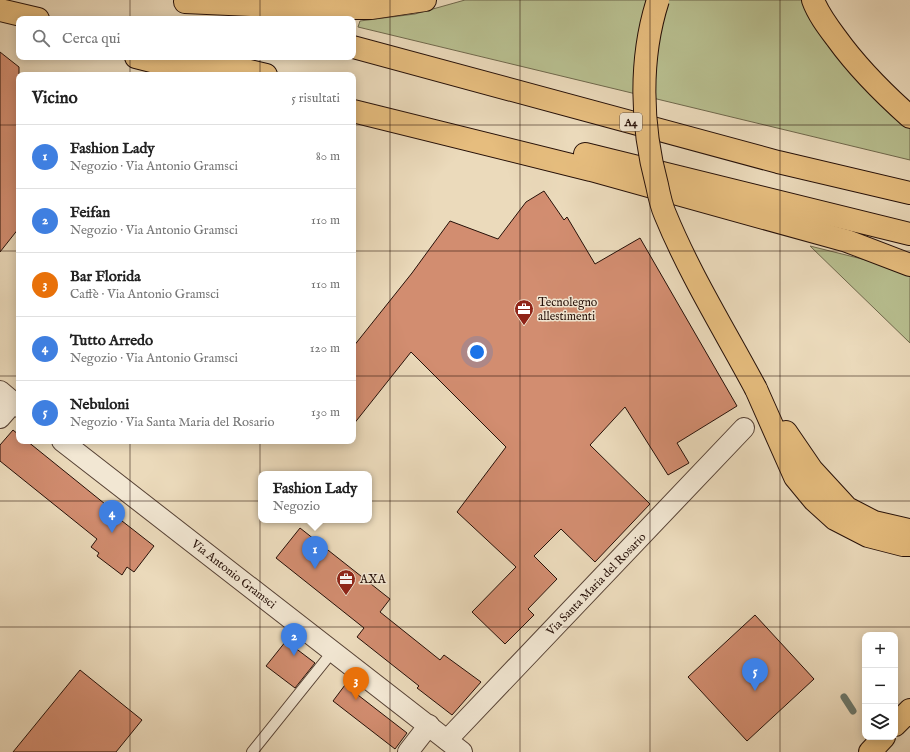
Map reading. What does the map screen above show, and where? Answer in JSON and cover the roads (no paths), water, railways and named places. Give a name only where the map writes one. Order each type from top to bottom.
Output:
[{"type":"highway","points":[[182,1],[314,8],[371,8],[425,0]]},
{"type":"highway","points":[[658,0],[646,52],[644,100],[648,146],[664,213],[686,260],[756,389],[795,477],[814,500],[835,519],[868,536],[903,545],[910,544]]},
{"type":"highway","points":[[812,0],[829,29],[854,62],[910,117]]},
{"type":"highway","points":[[182,1],[238,16]]},
{"type":"highway","points":[[0,11],[16,17]]},
{"type":"highway","points":[[0,11],[24,16]]},
{"type":"highway","name":"A4","points":[[356,48],[778,162],[910,193]]},
{"type":"highway","points":[[148,60],[195,72]]},
{"type":"highway","points":[[204,60],[254,72]]},
{"type":"highway","points":[[356,97],[910,234]]},
{"type":"highway","points":[[356,112],[591,170],[846,240],[910,265]]},
{"type":"highway","points":[[756,389],[812,470],[847,508],[874,522],[910,530]]},
{"type":"highway","points":[[898,722],[910,710]]},
{"type":"highway","points":[[870,752],[881,740]]},
{"type":"street","points":[[0,418],[11,400]]},
{"type":"street","name":"Via Santa Maria del Rosario","points":[[455,746],[744,428]]},
{"type":"street","name":"Via Antonio Gramsci","points":[[66,444],[455,746]]},
{"type":"street","points":[[408,752],[429,725]]},
{"type":"lane","points":[[252,752],[333,651]]},
{"type":"waterway","points":[[844,697],[853,711]]},
{"type":"place","name":"Tecnolegno allestimenti","points":[[524,326]]},
{"type":"place","name":"Tutto Arredo","points":[[112,533]]},
{"type":"place","name":"Fashion Lady","points":[[315,569]]},
{"type":"place","name":"AXA","points":[[346,596]]},
{"type":"place","name":"Feifan","points":[[294,656]]},
{"type":"place","name":"Nebuloni","points":[[755,691]]},
{"type":"place","name":"Bar Florida","points":[[356,700]]}]
